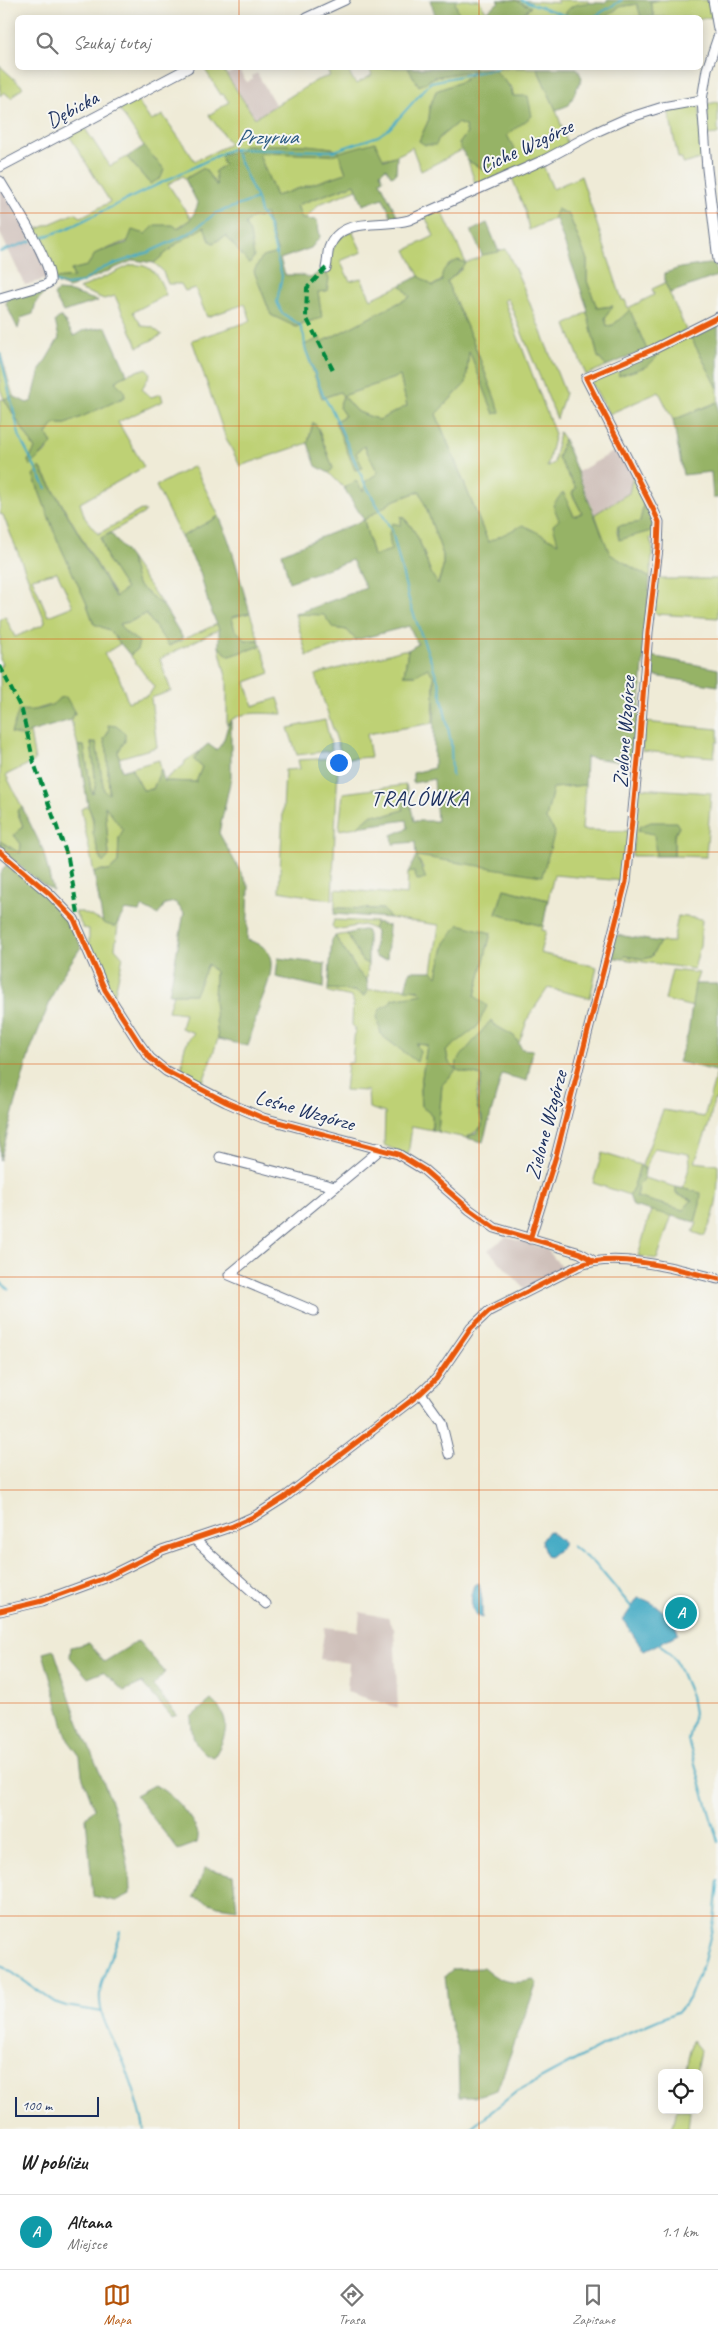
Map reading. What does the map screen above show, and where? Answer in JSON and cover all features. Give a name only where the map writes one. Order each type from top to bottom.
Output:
[{"type":"street","points":[[311,15],[328,4],[346,0]]},
{"type":"street","points":[[713,0],[718,29]]},
{"type":"street","points":[[718,37],[707,69],[702,100],[706,163],[718,260]]},
{"type":"street","name":"Dębicka","points":[[0,167],[184,70]]},
{"type":"street","name":"Ciche Wzgórze","points":[[326,268],[330,245],[348,228],[409,220],[552,156],[619,121],[663,107],[702,100]]},
{"type":"street","points":[[0,181],[50,272],[50,282],[45,286],[0,298]]},
{"type":"street","name":"Zielone Wzgórze","points":[[530,1239],[556,1156],[626,882],[640,749],[648,632],[658,548],[659,522],[586,378],[654,350],[718,317]]},
{"type":"street","name":"Leśne Wzgórze","points":[[0,852],[50,894],[74,919],[105,990],[136,1040],[157,1064],[177,1078],[263,1118],[379,1147],[398,1154],[424,1170],[480,1219],[495,1228],[580,1254],[592,1260]]},
{"type":"street","points":[[314,1311],[229,1275],[335,1187],[379,1147]]},
{"type":"street","points":[[220,1157],[335,1187]]},
{"type":"street","points":[[0,1611],[36,1603],[95,1582],[162,1550],[233,1526],[265,1510],[421,1393],[436,1379],[472,1328],[489,1311],[592,1260],[625,1261],[718,1279]]},
{"type":"street","points":[[421,1393],[441,1421],[449,1454]]},
{"type":"street","points":[[194,1539],[266,1604]]},
{"type":"shaded area","points":[[239,70],[247,82],[253,79],[252,76],[257,73],[276,106],[255,118],[226,75]]},
{"type":"shaded area","points":[[0,185],[41,258],[47,279],[25,285],[0,233]]},
{"type":"shaded area","points":[[620,448],[633,475],[629,493],[595,514],[578,472]]},
{"type":"shaded area","points":[[506,1237],[546,1249],[563,1268],[524,1288],[488,1250]]},
{"type":"shaded area","points":[[360,1612],[388,1618],[394,1628],[398,1708],[347,1692],[349,1663],[320,1659],[325,1627],[358,1631]]},
{"type":"green space","points":[[430,0],[458,0],[455,3],[459,15],[435,15]]},
{"type":"green space","points":[[458,0],[479,0],[489,15],[459,15],[455,3]]},
{"type":"green space","points":[[497,0],[515,0],[531,7],[521,15],[489,15],[487,11],[499,2]]},
{"type":"green space","points":[[515,0],[559,3],[556,0],[588,0],[588,3],[570,8],[565,15],[522,15],[531,7]]},
{"type":"green space","points":[[607,0],[659,0],[650,2],[653,15],[640,15],[637,4],[619,7],[609,15],[565,15],[575,5],[604,3]]},
{"type":"green space","points":[[659,0],[710,0],[713,17],[703,19],[703,15],[653,15],[650,2]]},
{"type":"green space","points":[[638,4],[641,15],[610,15],[619,7]]},
{"type":"green space","points":[[0,66],[23,87],[11,98],[4,92],[0,96]]},
{"type":"green space","points":[[205,70],[223,70],[255,118],[317,80],[330,76],[327,70],[347,70],[356,84],[372,75],[370,70],[409,70],[419,86],[435,77],[475,70],[463,81],[436,91],[430,106],[429,119],[419,141],[439,138],[457,123],[465,126],[467,133],[459,144],[462,150],[421,171],[412,147],[395,156],[378,159],[340,156],[346,173],[276,196],[260,157],[261,152],[331,155],[333,148],[304,145],[244,145],[240,152],[232,152],[225,165],[215,171],[217,186],[204,168],[185,179],[183,176],[168,184],[191,219],[177,228],[146,234],[96,253],[87,266],[71,270],[74,278],[54,279],[31,232],[75,213],[81,217],[110,202],[69,135],[84,127],[110,166],[127,157],[150,184],[164,169],[144,146],[119,109],[136,99],[151,121],[163,115],[195,161],[230,144],[209,115],[229,102],[223,94],[221,95]]},
{"type":"green space","points":[[409,70],[475,70],[435,77],[419,86]]},
{"type":"green space","points":[[475,70],[495,70],[508,84],[513,96],[528,96],[532,116],[507,135],[516,152],[513,159],[485,170],[468,161],[459,144],[467,133],[465,126],[457,123],[439,138],[436,145],[425,145],[419,141],[429,119],[430,107],[436,91],[463,81]]},
{"type":"green space","points":[[495,70],[538,70],[556,110],[568,145],[476,186],[468,161],[485,170],[513,159],[516,152],[506,135],[532,116],[513,96],[512,88]]},
{"type":"green space","points":[[538,70],[578,70],[582,78],[569,105],[556,110]]},
{"type":"green space","points":[[718,102],[718,134],[707,135],[707,104]]},
{"type":"green space","points":[[699,104],[704,158],[683,164],[682,158],[678,158],[668,109],[675,111],[676,107]]},
{"type":"green space","points":[[375,142],[384,160],[397,155],[396,174],[391,176],[386,168],[380,173],[383,179],[380,181],[399,219],[393,220],[383,198],[363,205],[355,184],[297,205],[302,219],[317,220],[320,237],[311,248],[280,259],[285,275],[300,275],[311,278],[324,268],[329,279],[327,291],[318,292],[322,318],[296,327],[271,315],[254,271],[262,257],[278,253],[265,213],[259,218],[253,217],[245,224],[250,233],[254,257],[249,264],[226,236],[213,243],[210,241],[204,227],[178,243],[154,263],[134,260],[69,288],[58,284],[54,279],[74,277],[71,270],[87,266],[96,253],[127,243],[132,230],[146,234],[155,225],[173,225],[177,228],[188,222],[198,204],[185,179],[204,168],[217,186],[215,171],[224,165],[221,156],[232,152],[240,152],[243,145],[308,145],[321,146],[340,152]],"holes":[[[261,153],[331,155],[339,153],[346,173],[276,196],[260,157]]]},
{"type":"green space","points":[[144,146],[164,169],[161,178],[150,184],[127,157]]},
{"type":"green space","points":[[542,163],[553,189],[581,176],[622,300],[625,300],[628,308],[654,295],[652,289],[665,283],[686,330],[647,350],[630,311],[613,325],[607,326],[605,318],[612,306],[597,308],[587,281],[587,260],[569,215],[557,209],[553,219],[529,230],[525,211],[511,175]]},
{"type":"green space","points":[[355,184],[357,189],[319,204],[304,220],[302,219],[297,205]]},
{"type":"green space","points":[[441,209],[466,263],[482,255],[506,249],[523,286],[565,393],[557,419],[508,299],[504,300],[555,434],[547,467],[554,463],[559,432],[564,439],[558,458],[576,488],[572,494],[582,513],[574,516],[563,492],[559,543],[488,542],[436,414],[466,383],[469,349],[494,414],[500,412],[473,341],[447,282],[463,268],[432,286],[419,276],[406,250],[434,236],[425,216]]},
{"type":"green space","points":[[557,209],[569,215],[587,260],[587,281],[597,308],[613,306],[605,318],[607,326],[613,325],[630,310],[647,350],[606,366],[598,357],[588,310],[556,219],[553,219]]},
{"type":"green space","points":[[265,212],[278,254],[254,271],[271,315],[297,327],[303,323],[322,318],[318,292],[329,257],[339,238],[354,230],[353,233],[362,252],[340,261],[350,281],[361,278],[371,299],[401,285],[410,297],[322,342],[304,345],[323,398],[340,392],[343,396],[339,407],[345,416],[335,421],[355,470],[362,468],[356,453],[364,446],[378,473],[363,492],[356,481],[344,488],[329,473],[333,468],[318,428],[313,423],[308,443],[240,466],[225,436],[192,340],[251,321],[245,304],[207,317],[195,288],[185,291],[181,284],[168,284],[162,270],[154,263],[178,243],[204,226],[210,241],[214,243],[226,235],[249,263],[245,225],[253,217]]},
{"type":"green space","points":[[487,223],[499,252],[482,255],[471,231]]},
{"type":"green space","points":[[458,260],[466,263],[447,282],[473,341],[500,412],[494,414],[469,351],[466,383],[436,414],[488,542],[523,525],[558,543],[553,525],[559,520],[553,505],[563,492],[574,516],[582,513],[572,493],[576,488],[558,458],[564,439],[610,554],[650,578],[635,764],[586,757],[585,785],[553,788],[546,819],[555,832],[542,876],[417,856],[426,879],[417,880],[414,872],[408,873],[416,856],[415,842],[393,844],[392,835],[408,828],[407,820],[357,827],[372,814],[387,815],[403,810],[406,785],[414,821],[437,821],[434,779],[413,783],[413,773],[434,768],[434,677],[428,668],[416,675],[404,675],[408,650],[418,644],[409,626],[356,640],[347,630],[333,628],[324,615],[295,614],[366,588],[352,560],[289,582],[282,553],[364,520],[344,488],[356,481],[363,491],[366,481],[378,473],[364,446],[356,453],[363,468],[355,470],[335,421],[345,416],[339,407],[343,396],[340,392],[322,398],[304,345],[320,338],[322,342],[410,297],[401,285],[419,276],[433,286],[442,281],[444,270]],"holes":[[[400,376],[407,406],[379,420],[356,411],[343,396]],[[420,491],[443,555],[443,568],[438,584],[415,532],[401,516],[401,525],[392,523],[389,534],[391,550],[373,556],[364,520],[393,501]]]},
{"type":"green space","points":[[715,263],[717,276],[670,293],[665,283],[665,273],[680,268]]},
{"type":"green space","points":[[131,265],[145,266],[154,272],[161,282],[166,295],[133,312],[142,326],[152,327],[162,335],[138,347],[115,296],[104,299],[79,289]]},
{"type":"green space","points":[[44,287],[46,292],[36,302],[33,314],[21,318],[18,329],[6,304],[8,297]]},
{"type":"green space","points":[[57,291],[71,292],[98,301],[63,312],[54,295]]},
{"type":"green space","points":[[587,312],[598,357],[606,366],[586,375],[566,325]]},
{"type":"green space","points":[[61,316],[74,336],[82,331],[106,327],[127,374],[115,382],[124,390],[125,397],[66,424],[54,424],[47,434],[52,444],[30,466],[28,461],[35,449],[4,399],[13,396],[27,403],[32,401],[40,370],[59,338],[55,321]]},
{"type":"green space","points":[[712,323],[718,325],[718,388],[689,334]]},
{"type":"green space","points":[[689,334],[718,388],[718,402],[673,420],[659,392],[609,414],[591,382],[593,377],[618,367],[619,376],[652,352]]},
{"type":"green space","points":[[0,352],[13,396],[4,399],[0,389]]},
{"type":"green space","points":[[652,352],[657,357],[648,366],[619,376],[618,367]]},
{"type":"green space","points":[[147,368],[150,374],[142,389],[151,397],[161,394],[163,401],[118,422],[144,467],[80,503],[85,518],[98,534],[141,510],[146,512],[101,538],[108,561],[126,589],[116,597],[41,468],[33,475],[57,539],[94,624],[109,630],[120,644],[104,654],[118,674],[128,702],[149,695],[154,687],[130,655],[137,650],[139,642],[125,632],[119,624],[130,622],[146,614],[169,646],[217,624],[219,629],[160,659],[171,691],[151,698],[157,747],[119,758],[118,752],[125,741],[109,731],[104,739],[107,750],[109,795],[104,791],[96,742],[91,743],[96,784],[93,795],[84,746],[78,746],[71,720],[75,713],[55,704],[30,711],[15,723],[11,733],[30,732],[35,761],[6,775],[22,807],[17,812],[23,826],[14,835],[21,844],[20,854],[0,841],[0,665],[2,665],[0,659],[0,619],[5,616],[15,637],[44,624],[45,621],[3,515],[0,514],[0,400],[4,399],[35,449],[28,461],[30,465],[48,450],[47,434],[54,424],[66,424],[125,397],[115,382],[127,374]],"holes":[[[57,572],[73,606],[48,616],[32,578]]]},
{"type":"green space","points":[[400,376],[407,406],[379,420],[356,411],[343,396]]},
{"type":"green space","points":[[718,402],[718,498],[713,498],[711,472],[683,475],[673,420]]},
{"type":"green space","points":[[313,422],[318,428],[333,468],[329,473],[316,466],[308,443]]},
{"type":"green space","points":[[194,466],[219,516],[181,537],[156,486]]},
{"type":"green space","points":[[40,467],[115,597],[126,589],[108,561],[101,538],[111,533],[130,558],[137,584],[164,607],[183,638],[169,646],[146,614],[129,622],[119,624],[125,632],[139,642],[137,650],[130,655],[109,630],[94,624],[57,539],[33,475]]},
{"type":"green space","points":[[633,475],[645,496],[640,523],[618,526],[617,532],[619,540],[654,517],[657,521],[655,537],[650,538],[653,550],[650,578],[609,554],[595,514],[629,493]]},
{"type":"green space","points":[[420,491],[443,555],[443,568],[437,585],[419,540],[409,523],[402,516],[401,525],[389,534],[392,550],[373,556],[364,520],[393,501]]},
{"type":"green space","points":[[645,496],[654,517],[651,531],[619,540],[618,526],[640,522]]},
{"type":"green space","points":[[219,516],[250,613],[232,617],[234,628],[245,640],[259,640],[261,646],[229,656],[219,647],[219,629],[209,606],[200,572],[181,537]]},
{"type":"green space","points":[[130,558],[164,607],[137,584]]},
{"type":"green space","points":[[656,579],[718,579],[718,618],[657,614],[653,610],[653,602],[658,594],[655,592]]},
{"type":"green space","points":[[250,613],[259,640],[245,640],[234,628],[232,617]]},
{"type":"green space","points":[[295,614],[324,614],[333,628],[347,630],[356,640],[307,656]]},
{"type":"green space","points":[[261,646],[270,673],[246,682],[253,706],[278,698],[283,714],[245,714],[232,720],[227,725],[227,681],[219,647],[229,656]]},
{"type":"green space","points":[[408,650],[404,675],[416,675],[428,667],[434,677],[433,723],[367,734],[371,757],[343,759],[315,675]]},
{"type":"green space","points":[[651,656],[718,669],[718,686],[648,675]]},
{"type":"green space","points":[[66,697],[75,713],[71,720],[30,732],[24,737],[11,733],[19,710],[41,709],[56,702],[59,698]]},
{"type":"green space","points":[[231,720],[231,778],[219,833],[249,887],[247,940],[259,944],[266,950],[271,966],[270,976],[248,1046],[218,1039],[214,1001],[215,972],[208,964],[195,994],[169,994],[184,913],[175,902],[165,904],[158,915],[143,907],[139,912],[125,910],[115,927],[103,923],[94,873],[102,870],[109,871],[118,863],[119,838],[123,830],[105,806],[109,856],[103,863],[93,833],[93,818],[88,806],[78,746],[84,746],[93,794],[96,784],[91,743],[96,742],[104,791],[109,794],[107,750],[104,739],[109,731],[108,725],[116,726],[125,733],[125,741],[118,752],[122,771],[131,768],[143,790],[153,789],[161,769],[164,781],[196,782],[202,767],[194,760],[199,752],[208,744],[216,750],[220,747]]},
{"type":"green space","points":[[325,720],[332,749],[297,755],[288,728]]},
{"type":"green space","points":[[644,722],[718,729],[718,742],[716,742],[714,757],[642,751]]},
{"type":"green space","points":[[199,752],[194,760],[202,767],[196,782],[163,781],[184,765],[185,761]]},
{"type":"green space","points":[[333,758],[338,765],[332,900],[279,891],[285,770],[300,769],[298,760]]},
{"type":"green space","points":[[159,760],[161,769],[153,789],[143,790],[131,768]]},
{"type":"green space","points":[[406,785],[403,810],[387,815],[372,814],[357,827],[339,830],[343,793]]},
{"type":"green space","points":[[585,785],[582,830],[629,831],[623,881],[554,875],[548,900],[504,889],[496,914],[543,926],[542,930],[546,931],[540,953],[597,967],[590,998],[548,988],[529,1016],[519,1043],[513,1036],[497,1027],[491,1020],[456,1070],[449,1063],[446,1051],[475,996],[491,933],[445,943],[437,976],[432,971],[439,925],[390,918],[382,909],[335,908],[335,889],[407,895],[408,873],[424,869],[416,856],[546,819],[553,788]]},
{"type":"green space","points":[[639,788],[711,793],[706,857],[674,856],[674,836],[679,827],[638,831],[655,834],[656,856],[632,856]]},
{"type":"green space","points":[[105,805],[123,830],[119,838],[118,863],[109,871],[102,870],[94,873],[81,809],[88,806],[94,824],[99,855],[109,855]]},
{"type":"green space","points":[[22,807],[43,850],[53,891],[0,849],[0,841],[20,853],[21,844],[14,835],[23,826],[17,811]]},
{"type":"green space","points":[[651,822],[676,822],[679,827],[674,836],[674,856],[656,856],[654,834],[638,831],[639,827]]},
{"type":"green space","points":[[7,864],[65,913],[71,922],[81,947],[59,980],[30,1051],[0,1160],[0,874]]},
{"type":"green space","points":[[504,889],[548,900],[543,926],[496,914]]},
{"type":"green space","points":[[335,908],[383,909],[390,918],[334,914]]},
{"type":"green space","points":[[75,912],[82,912],[115,927],[119,919],[115,948],[123,957],[114,996],[89,946],[89,929],[83,928]]},
{"type":"green space","points":[[678,916],[702,919],[700,946],[694,969],[622,959],[625,956],[644,959],[651,957],[660,942],[673,942]]},
{"type":"green space","points":[[334,920],[376,922],[373,929],[363,925],[335,930],[332,926]]},
{"type":"green space","points":[[376,922],[389,926],[387,959],[377,958],[374,954],[376,932],[373,929]]},
{"type":"green space","points":[[459,924],[491,933],[475,996],[487,1006],[477,1027],[446,1051],[449,1063],[456,1069],[457,1061],[491,1020],[493,1024],[514,1036],[522,1049],[533,1050],[527,1081],[502,1074],[483,1142],[466,1138],[476,1133],[482,1127],[482,1117],[477,1105],[482,1076],[456,1070],[442,1085],[438,1132],[432,1130],[432,1115],[421,1106],[420,1090],[427,1045],[416,1044],[420,1051],[417,1062],[381,1035],[377,1016],[381,1008],[389,1004],[392,999],[423,994],[419,990],[405,989],[410,971],[432,971],[437,976],[445,943]]},
{"type":"green space","points":[[366,930],[368,935],[368,964],[362,961],[347,934]]},
{"type":"green space","points":[[347,934],[362,961],[368,964],[367,980],[359,973],[335,936]]},
{"type":"green space","points":[[335,936],[359,973],[367,980],[368,990],[365,996],[354,991],[328,989],[332,939]]},
{"type":"green space","points":[[615,936],[660,942],[651,957],[644,959],[625,956],[622,959],[610,957]]},
{"type":"green space","points":[[278,958],[325,964],[324,988],[276,977]]},
{"type":"green space","points":[[208,964],[215,972],[214,1001],[218,1039],[202,1085],[182,1072],[185,1046],[194,1033],[181,1028],[185,1013],[168,1011],[173,994],[195,994]]},
{"type":"green space","points":[[672,970],[699,973],[695,984],[693,1007],[665,1000]]},
{"type":"green space","points":[[695,984],[718,984],[718,1069],[716,1071],[678,1062],[688,1034]]},
{"type":"green space","points":[[397,988],[412,989],[424,994],[392,999],[381,1035],[416,1061],[416,1044],[427,1045],[420,1090],[421,1106],[432,1115],[432,1130],[412,1126],[408,1156],[384,1145],[385,1113],[369,1108],[368,1091],[345,1090],[348,1063],[352,1063],[355,1028],[352,1025],[353,1000],[352,997],[328,992],[328,989],[354,991],[365,996],[368,990]]},
{"type":"green space","points":[[718,1069],[718,1100],[714,1100],[709,1124],[695,1162],[718,1165],[715,1210],[704,1236],[693,1232],[697,1223],[695,1222],[700,1204],[683,1189],[690,1164],[689,1154],[654,1148],[645,1170],[642,1165],[663,1110],[704,1117]]},
{"type":"green space","points":[[456,1070],[482,1076],[476,1099],[482,1127],[466,1138],[438,1132],[442,1085]]},
{"type":"green space","points":[[602,1153],[640,1165],[634,1186],[629,1195],[593,1183]]},
{"type":"green space","points":[[640,1165],[645,1170],[644,1178],[638,1185],[636,1197],[683,1210],[692,1200],[676,1194],[676,1187],[701,1193],[695,1222],[633,1206],[629,1195],[634,1186]]},
{"type":"green space","points":[[644,1178],[676,1187],[676,1194],[692,1200],[683,1210],[636,1197],[638,1185]]},
{"type":"green space","points":[[651,1210],[672,1215],[657,1259],[638,1256]]},
{"type":"green space","points":[[138,1641],[165,1672],[153,1686],[177,1715],[172,1717],[142,1683],[124,1691],[103,1672],[88,1678],[70,1657],[71,1647],[89,1643],[104,1662]]},
{"type":"green space","points":[[54,1650],[79,1723],[105,1785],[120,1828],[129,1872],[130,1894],[116,1901],[93,1896],[86,1818],[94,1808],[82,1775],[80,1756],[68,1740],[43,1653]]},
{"type":"green space","points":[[211,1700],[223,1714],[226,1727],[222,1742],[214,1757],[207,1754],[195,1742],[191,1717]]},
{"type":"green space","points":[[154,1785],[166,1792],[185,1811],[198,1832],[197,1843],[178,1850],[135,1795]]},
{"type":"green space","points":[[205,1868],[233,1875],[237,1909],[218,1906],[194,1897]]},
{"type":"green space","points":[[484,1968],[495,1976],[507,1981],[533,1980],[537,1983],[497,2090],[474,2097],[459,2097],[458,2049],[450,2022],[445,1976],[453,1969]]},
{"type":"green space","points":[[692,2040],[700,2050],[697,2069],[686,2069]]},
{"type":"green space","points":[[676,2114],[690,2114],[688,2129],[672,2129]]},
{"type":"water","points":[[548,1531],[563,1542],[563,1546],[549,1557],[546,1556],[541,1541]]},
{"type":"water","points":[[479,1583],[482,1600],[482,1618],[475,1615],[472,1600],[474,1585]]},
{"type":"water","points":[[638,1598],[650,1602],[663,1611],[677,1628],[678,1634],[644,1651],[623,1620]]},
{"type":"waterway","points":[[521,0],[564,15]]},
{"type":"waterway","name":"Przyrwa","points":[[597,15],[622,0]]},
{"type":"waterway","name":"Przyrwa","points":[[38,239],[66,229],[231,149],[334,151],[378,136],[390,128],[431,82],[488,70]]},
{"type":"waterway","points":[[53,281],[66,285],[81,283],[103,268],[149,252],[188,234],[216,213],[257,199],[234,149]]},
{"type":"waterway","points":[[257,199],[260,212],[268,224],[282,276],[277,302],[282,313],[300,325],[304,336],[305,348],[323,395],[333,412],[365,484],[392,531],[410,604],[439,683],[451,743],[452,776]]},
{"type":"waterway","name":"Przyrwa","points":[[0,252],[31,241]]},
{"type":"waterway","points":[[0,353],[20,438],[46,488]]},
{"type":"waterway","points":[[0,1282],[9,1289]]},
{"type":"waterway","points":[[572,1546],[598,1567],[633,1609]]},
{"type":"waterway","points":[[658,1642],[676,1661],[691,1696],[694,1713],[688,1740],[718,1842]]},
{"type":"waterway","points":[[470,2129],[516,2092],[620,2036],[679,2011],[689,1999],[704,1961],[714,1921],[718,1881]]},
{"type":"waterway","points":[[120,1932],[103,1978],[100,2003],[104,2021],[130,2079],[144,2129]]},
{"type":"waterway","points":[[0,1964],[54,2002],[102,2012]]},
{"type":"marked path","points":[[326,268],[307,288],[306,317],[333,370]]},
{"type":"marked path","points":[[0,666],[22,711],[34,763],[68,858],[78,913],[74,919]]},
{"type":"cycle path","points":[[530,1239],[556,1156],[626,882],[648,632],[658,548],[659,522],[586,378],[654,349],[718,317]]},
{"type":"cycle path","points":[[0,852],[50,894],[74,919],[105,990],[150,1058],[166,1071],[226,1102],[263,1118],[398,1154],[424,1170],[470,1210],[495,1228],[580,1253],[592,1260]]},
{"type":"cycle path","points":[[0,1611],[42,1601],[105,1578],[162,1550],[233,1526],[255,1516],[285,1497],[421,1393],[436,1379],[471,1328],[489,1311],[578,1266],[610,1260],[628,1261],[647,1263],[718,1279]]},
{"type":"place","name":"Altana","points":[[681,1613]]},
{"type":"district","name":"TRALÓWKA","points":[[420,797]]}]
